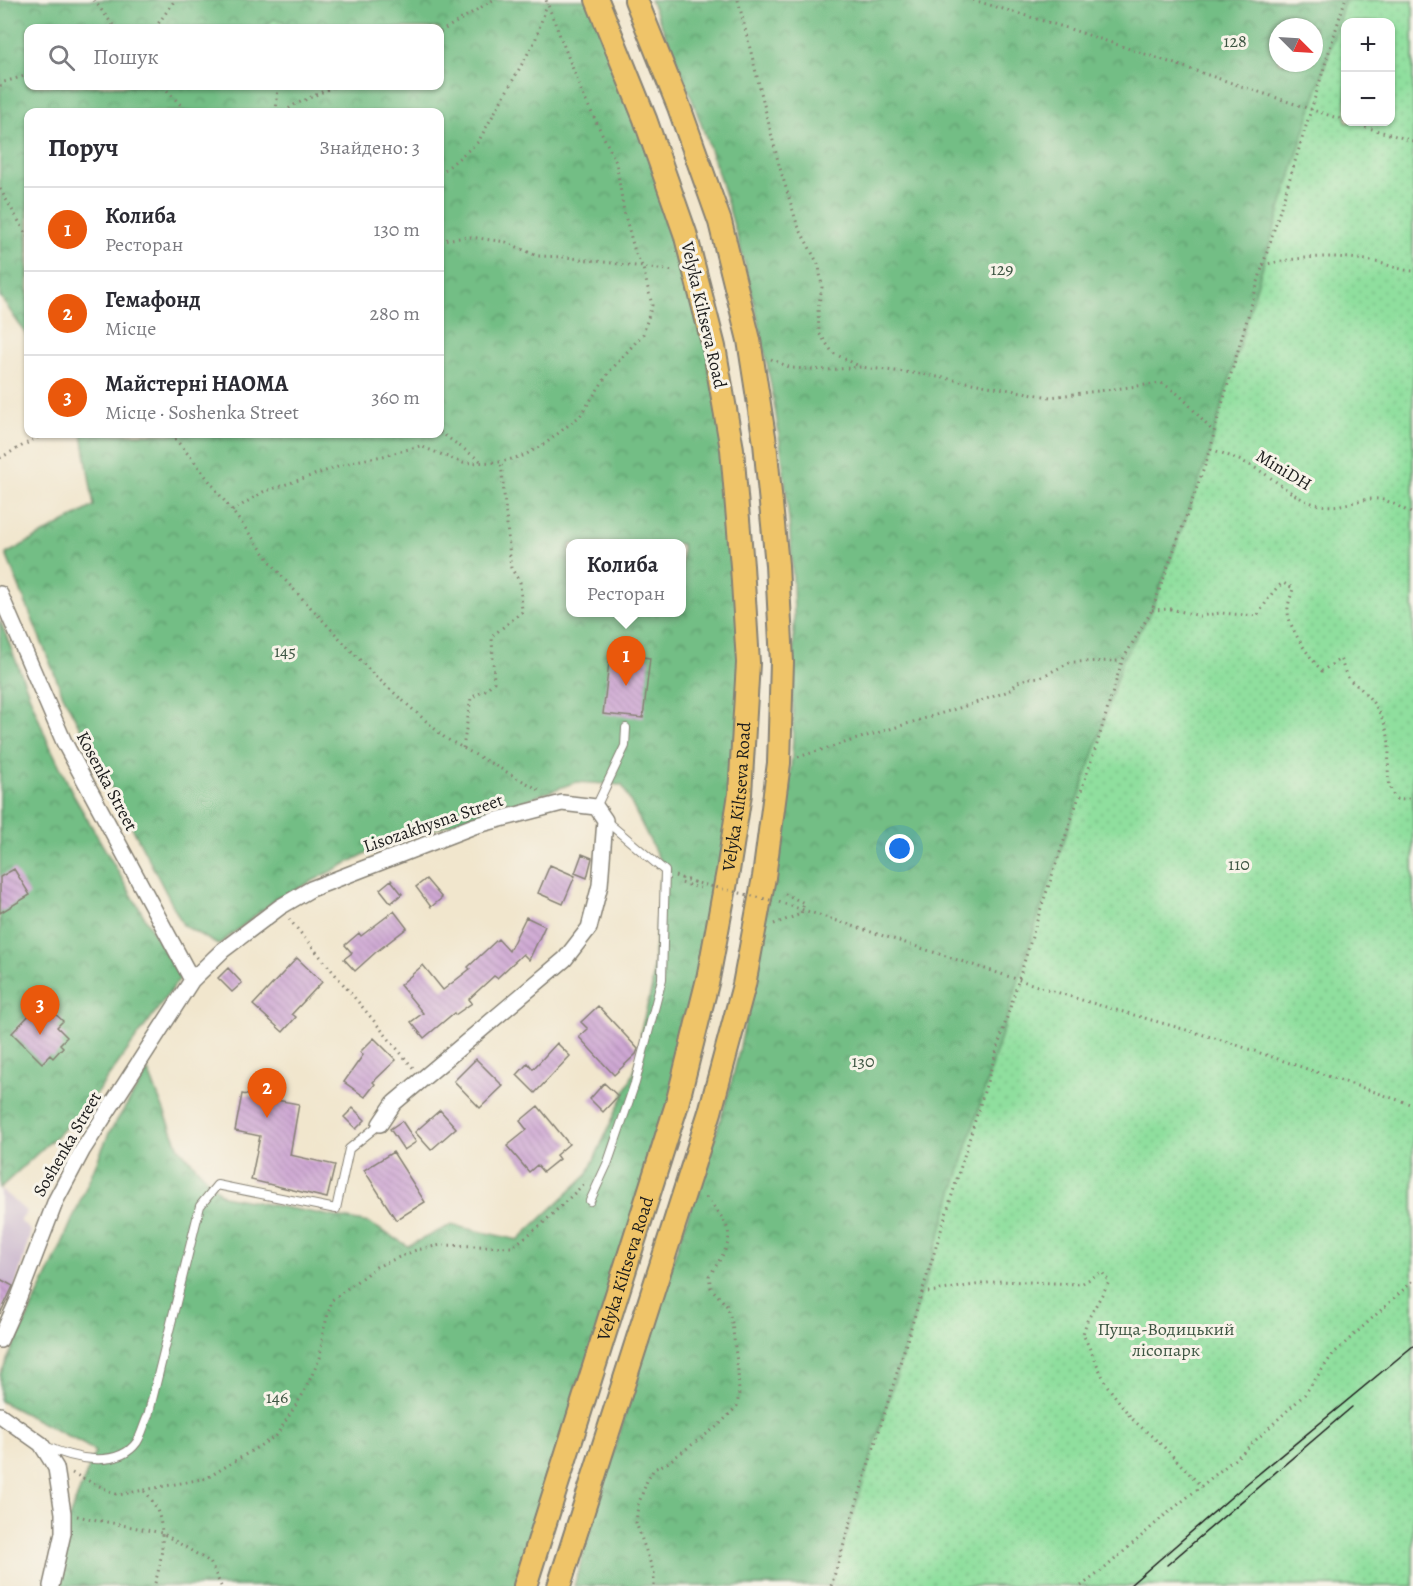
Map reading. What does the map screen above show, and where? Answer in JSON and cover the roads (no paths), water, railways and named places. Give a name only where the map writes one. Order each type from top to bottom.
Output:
[{"type":"main road","name":"Velyka Kiltseva Road","points":[[525,1586],[677,1104],[708,979],[740,794],[748,663],[732,449],[714,347],[685,233],[645,119],[597,0]]},
{"type":"main road","name":"Velyka Kiltseva Road","points":[[559,1586],[710,1112],[738,1008],[764,877],[779,763],[782,662],[777,565],[765,442],[749,340],[720,222],[679,107],[636,0]]},
{"type":"street","name":"Kosenka Street","points":[[0,594],[64,742],[192,980]]},
{"type":"street","name":"Lisozakhysna Street","points":[[192,980],[224,950],[280,907],[311,888],[474,826],[562,803],[596,807]]},
{"type":"street","points":[[380,1124],[394,1103],[565,959],[589,928],[600,885],[605,820],[596,807]]},
{"type":"street","name":"Soshenka Street","points":[[0,1340],[56,1200],[82,1151],[192,980]]},
{"type":"street","points":[[0,1415],[41,1444],[56,1468],[63,1513],[63,1533],[51,1586]]},
{"type":"lane","points":[[596,807],[624,746],[626,728]]},
{"type":"lane","points":[[590,1201],[608,1162],[635,1083],[662,979],[665,871],[605,820]]},
{"type":"lane","points":[[41,1444],[63,1454],[102,1459],[121,1456],[137,1442],[148,1416],[200,1206],[217,1185],[336,1209],[349,1149],[380,1124]]},
{"type":"tram line","points":[[1129,1586],[1244,1486],[1413,1346]]},
{"type":"tram line","points":[[1167,1565],[1352,1407]]},
{"type":"place","name":"Колиба","points":[[626,686]]},
{"type":"place","name":"Майстерні НАОМА","points":[[40,1035]]},
{"type":"place","name":"Гемафонд","points":[[267,1118]]},
{"type":"park label","name":"128","points":[[1235,41]]},
{"type":"park label","name":"129","points":[[1002,269]]},
{"type":"park label","name":"145","points":[[285,651]]},
{"type":"park label","name":"110","points":[[1239,864]]},
{"type":"park label","name":"130","points":[[863,1061]]},
{"type":"park label","name":"Пуща-Водицький лісопарк","points":[[1166,1339]]},
{"type":"park label","name":"146","points":[[277,1397]]}]
